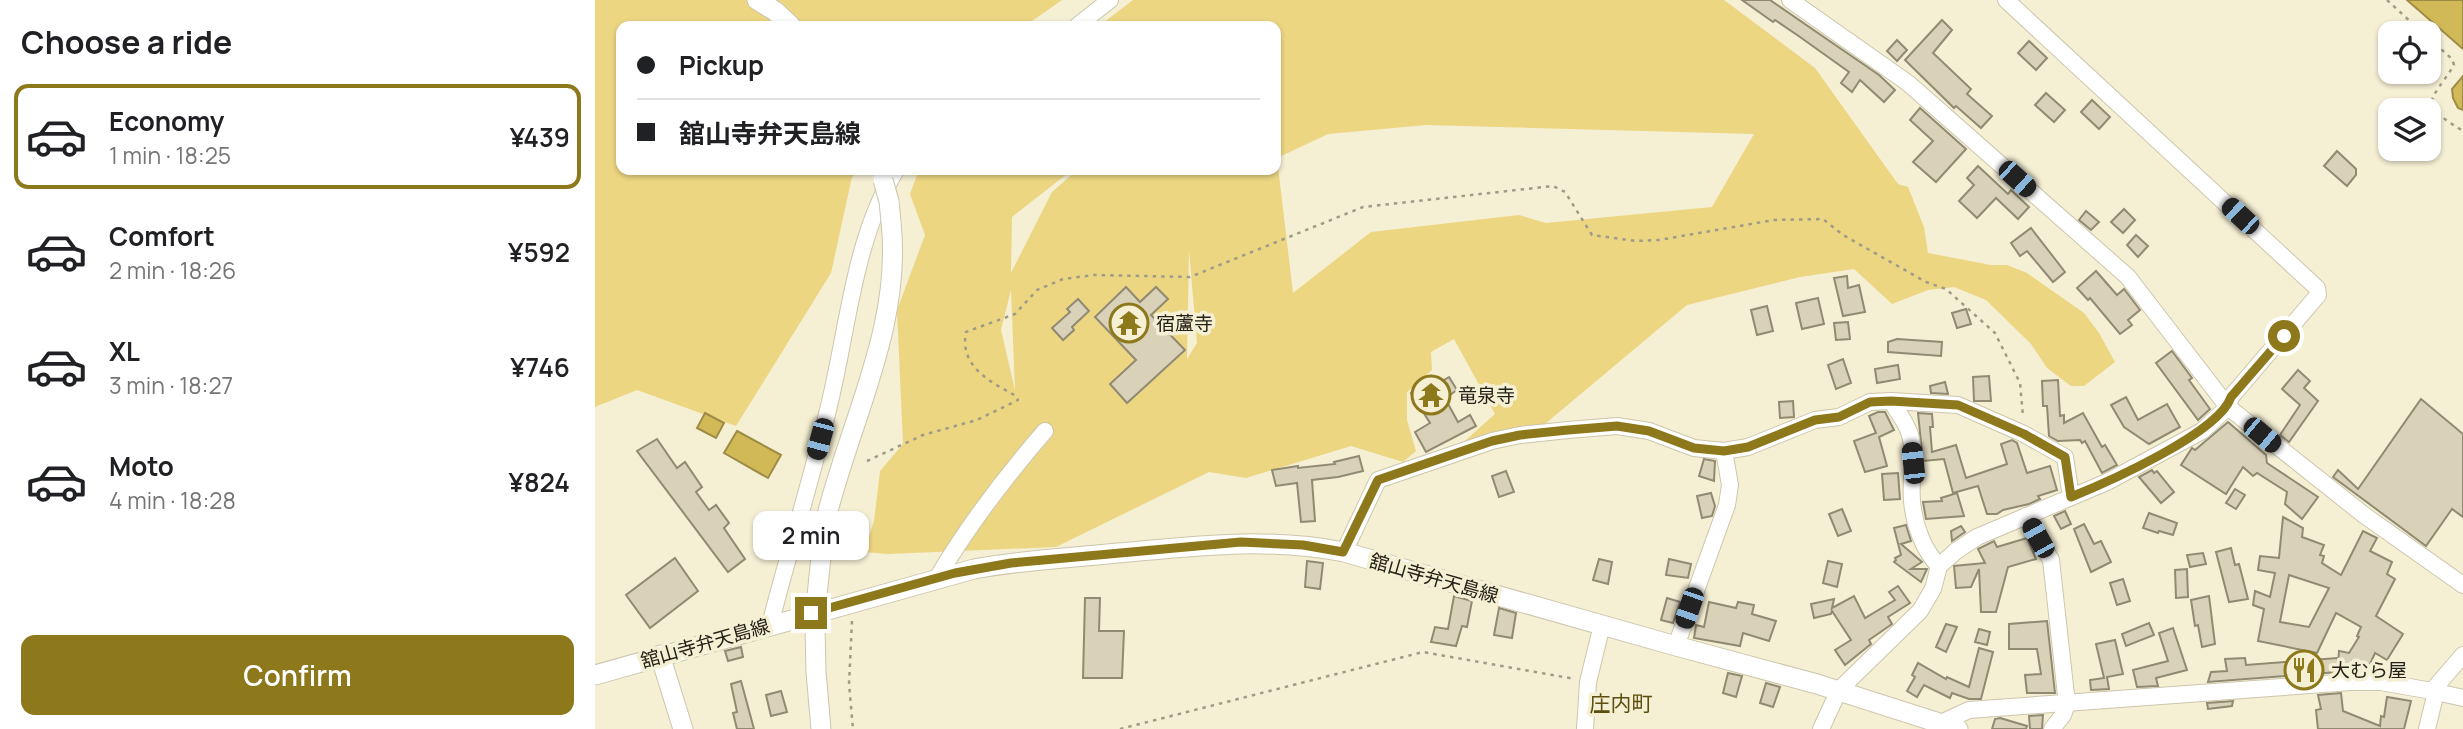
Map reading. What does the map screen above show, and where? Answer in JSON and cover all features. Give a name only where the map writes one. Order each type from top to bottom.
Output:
[{"type":"main road","points":[[757,0],[786,21]]},
{"type":"main road","points":[[821,729],[816,683],[817,596],[828,514],[885,328],[893,259],[886,175]]},
{"type":"main road","name":"舘山寺弁天島線","points":[[595,675],[937,578],[1011,563],[1231,543],[1282,543],[1343,552],[1839,690],[1910,713],[1941,727]]},
{"type":"main road","points":[[660,655],[683,729]]},
{"type":"street","points":[[1083,21],[1110,0]]},
{"type":"street","points":[[1790,0],[1908,83],[2128,277],[2228,407],[2364,515],[2463,585]]},
{"type":"street","points":[[1821,729],[1839,690],[1920,611],[1933,589],[1939,566],[1977,537],[2107,482],[2202,431],[2228,407],[2231,397],[2318,295],[2317,288],[2006,0]]},
{"type":"street","points":[[770,625],[827,414],[858,266],[885,175]]},
{"type":"street","points":[[1891,401],[1910,434],[1913,463],[1912,502],[1920,535],[1929,556],[1939,566]]},
{"type":"street","points":[[1343,552],[1378,480],[1492,441],[1520,435],[1617,426],[1649,431],[1694,448],[1724,451],[1748,447],[1815,420],[1839,417],[1870,402],[1958,405],[2024,434],[2065,457],[2071,497]]},
{"type":"street","points":[[937,578],[957,545],[1011,471],[1045,431]]},
{"type":"street","points":[[1676,646],[1727,505],[1730,485],[1724,451]]},
{"type":"street","points":[[2026,516],[2051,560],[2067,704],[2063,715],[2052,729]]},
{"type":"street","points":[[1585,729],[1588,682],[1602,625]]},
{"type":"street","points":[[2427,729],[2434,691],[2463,654]]},
{"type":"street","points":[[1941,727],[1969,710],[2366,682],[2434,691],[2463,698]]},
{"type":"path","points":[[2387,0],[2410,21]]},
{"type":"path","points":[[2441,49],[2454,65],[2441,83]]},
{"type":"path","points":[[2440,84],[2431,98],[2432,109],[2439,117],[2463,131]]},
{"type":"path","points":[[867,461],[923,435],[977,420],[1018,400],[1016,396],[981,376],[974,369],[964,342],[966,332],[1015,314],[1037,290],[1063,279],[1094,275],[1189,277],[1363,208],[1553,186],[1565,192],[1591,235],[1619,239],[1659,240],[1775,220],[1823,219],[1843,235],[1926,282],[1946,289],[1995,332],[2020,383],[2024,434]]},
{"type":"path","points":[[853,601],[849,684],[853,729]]},
{"type":"path","points":[[1120,729],[1423,652],[1588,682]]},
{"type":"shaded area","points":[[595,0],[1062,0],[1032,21],[616,21],[616,175],[854,175],[831,273],[736,426],[637,390],[595,407]]},
{"type":"shaded area","points":[[1133,0],[1724,0],[1815,68],[1898,184],[1908,187],[1924,227],[1928,253],[1991,265],[2007,265],[2027,273],[2084,313],[2115,362],[2084,386],[2071,386],[2047,368],[2031,344],[1986,300],[1954,287],[1928,290],[1892,304],[1854,269],[1800,277],[1687,305],[1533,434],[1449,455],[1495,414],[1454,339],[1431,352],[1432,370],[1407,392],[1407,420],[1416,451],[1403,462],[1351,446],[1246,478],[1209,472],[1056,547],[888,554],[864,552],[874,521],[880,471],[903,444],[897,310],[925,235],[910,194],[917,175],[1066,175],[1012,217],[1011,273],[1052,192],[1071,175],[1279,175],[1293,293],[1371,232],[1519,215],[1546,223],[1712,207],[1754,134],[1426,125],[1328,134],[1281,156],[1281,21],[1106,21]],"holes":[[[1189,250],[1197,343],[1187,359]],[[1011,290],[1015,390],[1001,330]]]},
{"type":"shaded area","points":[[2407,0],[2463,0],[2463,49],[2441,30],[2441,21],[2431,21]]},
{"type":"shaded area","points":[[2463,76],[2463,110],[2458,108],[2452,89]]},
{"type":"shaded area","points":[[705,413],[724,423],[716,438],[697,428]]},
{"type":"shaded area","points":[[737,431],[781,455],[768,478],[724,453]]},
{"type":"building","points":[[1742,0],[1770,0],[1879,75],[1895,90],[1884,102],[1860,80],[1852,92],[1841,83],[1849,72]]},
{"type":"building","points":[[1942,20],[1952,30],[1933,53],[1971,89],[1967,94],[1992,116],[1981,128],[1956,106],[1954,108],[1905,60]]},
{"type":"building","points":[[1897,40],[1907,50],[1897,61],[1887,51]]},
{"type":"building","points":[[2029,41],[2047,58],[2036,70],[2018,53]]},
{"type":"building","points":[[2046,93],[2065,110],[2054,122],[2035,105]]},
{"type":"building","points":[[2092,100],[2110,117],[2099,129],[2081,112]]},
{"type":"building","points":[[1920,108],[1966,149],[1936,182],[1913,162],[1933,141],[1910,120]]},
{"type":"building","points":[[2337,151],[2356,169],[2356,175],[2347,186],[2324,166]]},
{"type":"building","points":[[1978,166],[2008,194],[2011,190],[2029,207],[2018,219],[1996,198],[1977,218],[1959,201],[1974,185],[1967,178]]},
{"type":"building","points":[[2124,209],[2135,220],[2123,233],[2111,222]]},
{"type":"building","points":[[2086,211],[2099,222],[2091,230],[2079,220]]},
{"type":"building","points":[[2031,228],[2065,272],[2053,282],[2027,251],[2020,256],[2011,243]]},
{"type":"building","points":[[2136,235],[2148,246],[2138,257],[2127,245]]},
{"type":"building","points":[[2096,271],[2117,295],[2124,289],[2140,310],[2128,320],[2132,325],[2120,334],[2090,298],[2088,300],[2077,288]]},
{"type":"building","points":[[1847,276],[1848,288],[1859,285],[1865,312],[1843,316],[1834,278]]},
{"type":"building","points":[[1126,287],[1140,302],[1156,287],[1168,299],[1151,315],[1185,350],[1127,403],[1110,384],[1136,360],[1095,317]]},
{"type":"building","points":[[1818,298],[1824,324],[1802,329],[1796,303]]},
{"type":"building","points":[[1078,299],[1089,311],[1063,340],[1052,328],[1070,312],[1067,309]]},
{"type":"building","points":[[1767,306],[1773,331],[1757,335],[1751,310]]},
{"type":"building","points":[[1966,309],[1971,324],[1957,328],[1952,313]]},
{"type":"building","points":[[1848,322],[1850,339],[1836,340],[1834,323]]},
{"type":"building","points":[[1897,339],[1942,342],[1941,356],[1888,352],[1888,342]]},
{"type":"building","points":[[2172,351],[2210,409],[2198,420],[2156,363]]},
{"type":"building","points":[[1843,359],[1851,383],[1836,389],[1828,365]]},
{"type":"building","points":[[1898,365],[1900,379],[1877,383],[1875,369]]},
{"type":"building","points":[[2298,370],[2310,381],[2304,388],[2318,401],[2289,442],[2280,435],[2300,405],[2282,389]]},
{"type":"building","points":[[1989,376],[1991,401],[1974,401],[1973,377]]},
{"type":"building","points":[[1449,377],[1457,390],[1447,397],[1447,402],[1458,422],[1470,415],[1476,426],[1426,452],[1415,432],[1430,423],[1411,393],[1435,378],[1439,383]]},
{"type":"building","points":[[2058,380],[2060,416],[2064,415],[2064,423],[2083,413],[2102,447],[2105,445],[2117,465],[2102,473],[2085,441],[2058,441],[2049,436],[2047,406],[2043,406],[2042,381]]},
{"type":"building","points":[[1945,382],[1948,394],[1931,393],[1930,386]]},
{"type":"building","points":[[2126,397],[2138,420],[2167,404],[2180,427],[2149,444],[2124,427],[2111,405]]},
{"type":"building","points":[[2421,399],[2463,434],[2463,517],[2452,509],[2426,546],[2333,477],[2338,470],[2358,489]]},
{"type":"building","points":[[1793,401],[1794,417],[1780,418],[1779,402]]},
{"type":"building","points":[[1885,412],[1894,430],[1879,437],[1887,466],[1865,472],[1854,441],[1876,433],[1869,416]]},
{"type":"building","points":[[1918,413],[1932,414],[1932,452],[1956,445],[1966,478],[2007,464],[2001,444],[2012,440],[2017,443],[2027,473],[2050,466],[2057,490],[2038,496],[2040,499],[2029,504],[1997,514],[1987,514],[1978,486],[1953,493],[1944,459],[1923,461]]},
{"type":"building","points":[[2228,422],[2266,455],[2267,463],[2318,497],[2302,519],[2285,504],[2287,492],[2257,473],[2253,476],[2243,467],[2226,494],[2181,465],[2192,448],[2195,450]]},
{"type":"building","points":[[657,439],[677,468],[685,462],[702,487],[696,492],[709,510],[716,505],[729,523],[724,528],[745,559],[728,572],[637,451]]},
{"type":"building","points":[[1359,456],[1363,471],[1312,480],[1315,521],[1301,522],[1297,483],[1276,486],[1272,470],[1335,464],[1334,462]]},
{"type":"building","points":[[1704,459],[1715,461],[1714,481],[1699,476]]},
{"type":"building","points":[[2152,470],[2154,473],[2157,471],[2174,492],[2161,503],[2139,477]]},
{"type":"building","points":[[1506,471],[1514,492],[1499,497],[1492,476]]},
{"type":"building","points":[[1898,473],[1900,499],[1884,500],[1882,474]]},
{"type":"building","points":[[2235,489],[2245,495],[2236,509],[2226,503]]},
{"type":"building","points":[[1711,493],[1715,506],[1712,516],[1702,518],[1697,496]]},
{"type":"building","points":[[1957,493],[1964,516],[1926,519],[1923,502],[1942,501],[1941,498]]},
{"type":"building","points":[[1842,509],[1851,531],[1838,536],[1829,514]]},
{"type":"building","points":[[2065,511],[2071,524],[2061,529],[2054,516]]},
{"type":"building","points":[[2149,513],[2177,523],[2173,535],[2143,528]]},
{"type":"building","points":[[2283,517],[2303,528],[2302,537],[2324,545],[2320,555],[2324,556],[2322,563],[2341,575],[2363,531],[2377,538],[2370,551],[2392,562],[2387,574],[2395,579],[2376,616],[2403,634],[2387,660],[2375,653],[2367,671],[2353,671],[2338,665],[2339,651],[2349,653],[2359,637],[2357,636],[2361,627],[2336,613],[2317,653],[2258,641],[2264,609],[2253,605],[2255,591],[2270,597],[2275,573],[2258,570],[2260,556],[2279,558]],"holes":[[[2289,575],[2329,588],[2309,627],[2280,622]]]},
{"type":"building","points":[[2084,524],[2094,544],[2101,541],[2111,562],[2091,572],[2074,529]]},
{"type":"building","points":[[1906,525],[1911,541],[1901,544],[1922,562],[1911,569],[1927,569],[1921,582],[1894,562],[1895,558],[1901,555],[1894,528]]},
{"type":"building","points":[[1961,526],[1965,532],[1952,541],[1951,531]]},
{"type":"building","points":[[2027,538],[2036,559],[2008,567],[1996,612],[1981,612],[1979,569],[1971,587],[1956,588],[1954,566],[1985,563],[1978,549],[1994,541],[1997,547]]},
{"type":"building","points":[[2231,548],[2235,565],[2239,564],[2248,599],[2229,602],[2216,552]]},
{"type":"building","points":[[2203,553],[2206,564],[2190,567],[2187,555]]},
{"type":"building","points":[[675,558],[698,591],[650,628],[626,595]]},
{"type":"building","points":[[1599,559],[1612,562],[1608,584],[1593,580]]},
{"type":"building","points":[[1669,559],[1691,564],[1688,578],[1666,575]]},
{"type":"building","points":[[1307,561],[1323,563],[1320,589],[1305,587]]},
{"type":"building","points":[[1828,561],[1842,564],[1837,587],[1823,583]]},
{"type":"building","points":[[2187,569],[2188,597],[2176,598],[2175,570]]},
{"type":"building","points":[[2123,579],[2130,601],[2117,605],[2110,583]]},
{"type":"building","points":[[1898,586],[1910,603],[1888,617],[1892,624],[1869,640],[1871,644],[1845,665],[1835,650],[1851,640],[1832,611],[1831,614],[1814,618],[1811,604],[1834,599],[1832,608],[1854,596],[1865,618],[1895,600],[1889,592]]},
{"type":"building","points":[[1454,596],[1472,601],[1467,627],[1462,626],[1456,646],[1431,642],[1435,627],[1448,629]]},
{"type":"building","points":[[2209,596],[2215,644],[2202,647],[2191,600]]},
{"type":"building","points":[[1085,598],[1100,598],[1099,631],[1124,631],[1122,678],[1083,678]]},
{"type":"building","points":[[1667,598],[1680,602],[1673,623],[1661,620]]},
{"type":"building","points":[[1709,602],[1736,608],[1738,602],[1754,605],[1752,614],[1776,621],[1769,641],[1743,633],[1740,646],[1694,638],[1696,625],[1704,627]]},
{"type":"building","points":[[1499,608],[1516,613],[1512,638],[1494,635]]},
{"type":"building","points":[[2047,621],[2055,693],[2027,693],[2025,675],[2041,674],[2037,649],[2009,649],[2009,624]]},
{"type":"building","points":[[2149,623],[2154,635],[2126,646],[2122,634]]},
{"type":"building","points":[[1946,624],[1957,627],[1946,652],[1936,647]]},
{"type":"building","points":[[2173,628],[2187,670],[2156,678],[2158,686],[2137,687],[2133,670],[2168,661],[2159,633]]},
{"type":"building","points":[[1979,629],[1990,632],[1987,645],[1975,642]]},
{"type":"building","points":[[2115,640],[2123,674],[2107,677],[2109,689],[2091,690],[2090,680],[2104,678],[2096,644]]},
{"type":"building","points":[[741,647],[743,657],[728,661],[725,651]]},
{"type":"building","points":[[1979,648],[1993,652],[1981,699],[1969,699],[1952,693],[1950,698],[1924,685],[1917,697],[1907,691],[1915,677],[1912,675],[1918,663],[1946,679],[1947,677],[1969,687]]},
{"type":"building","points":[[2245,658],[2246,665],[2337,658],[2338,672],[2208,682],[2211,672],[2227,671],[2225,659]]},
{"type":"building","points":[[1728,673],[1742,676],[1736,697],[1723,693]]},
{"type":"building","points":[[741,681],[754,729],[737,729],[733,713],[737,712],[731,684]]},
{"type":"building","points":[[1766,683],[1780,687],[1773,707],[1760,703]]},
{"type":"building","points":[[781,691],[787,712],[771,716],[766,695]]},
{"type":"building","points":[[2341,693],[2343,711],[2380,726],[2387,697],[2411,701],[2404,729],[2318,729],[2316,710],[2321,709],[2318,695]]},
{"type":"building","points":[[2233,701],[2232,706],[2208,709],[2207,703]]},
{"type":"building","points":[[2043,715],[2042,729],[2030,729],[2029,716]]},
{"type":"building","points":[[1995,719],[2027,726],[2026,729],[1992,729]]},
{"type":"place","name":"宿蘆寺","points":[[1129,323]]},
{"type":"place","name":"竜泉寺","points":[[1431,395]]},
{"type":"place","name":"大むら屋","points":[[2304,670]]},
{"type":"district","name":"庄内町","points":[[1621,703]]},
{"type":"route","points":[[811,613],[955,573],[1011,563],[1241,542],[1303,545],[1343,552],[1378,480],[1492,441],[1520,435],[1617,426],[1649,431],[1694,448],[1724,451],[1748,447],[1815,420],[1839,417],[1870,402],[1958,405],[2024,434],[2065,457],[2071,497],[2107,482],[2202,431],[2228,407],[2231,397],[2284,336]]}]
